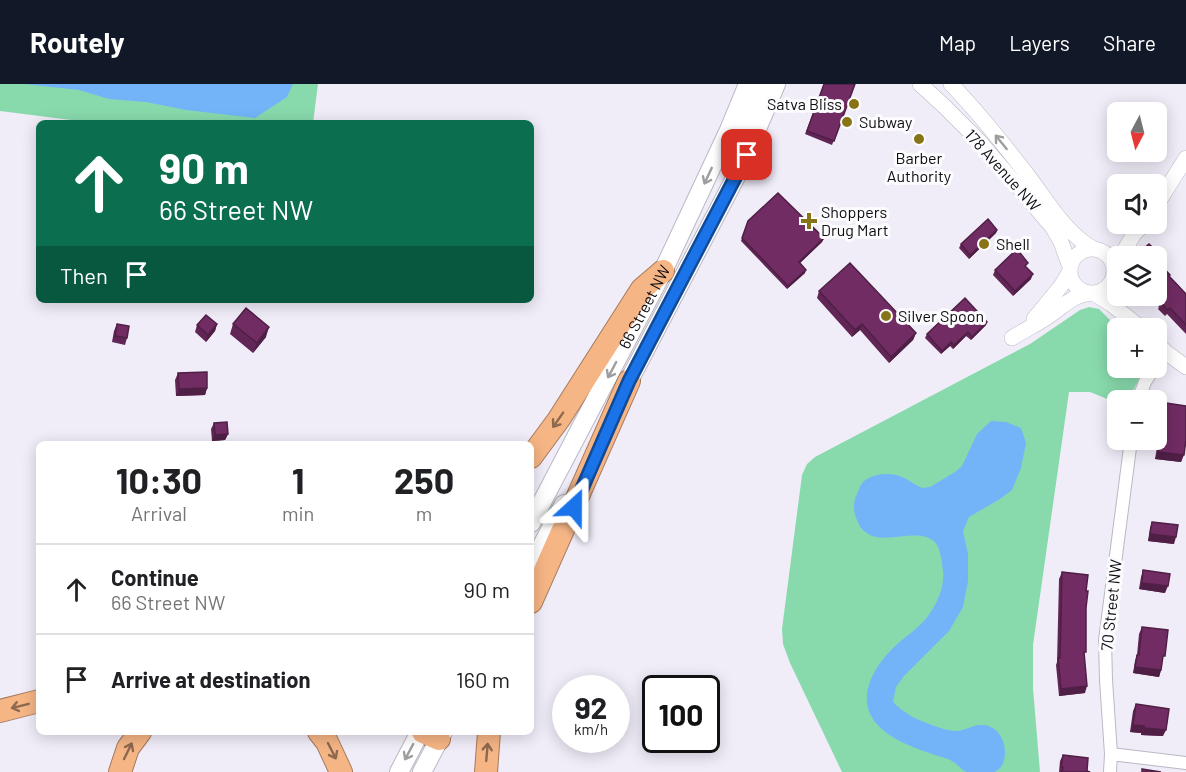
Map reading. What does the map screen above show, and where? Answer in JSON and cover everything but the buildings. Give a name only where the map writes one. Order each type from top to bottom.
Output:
[{"type":"highway","points":[[534,452],[559,419],[642,289],[663,271]]},
{"type":"highway","points":[[534,595],[629,381]]},
{"type":"highway","points":[[0,711],[36,702]]},
{"type":"highway","points":[[120,772],[128,748],[138,735]]},
{"type":"highway","points":[[322,735],[341,772]]},
{"type":"highway","points":[[486,772],[489,735]]},
{"type":"main road","name":"66 Street NW","points":[[534,517],[663,271],[748,84]]},
{"type":"main road","points":[[722,206],[735,155],[761,84]]},
{"type":"main road","name":"66 Street NW","points":[[534,560],[722,206],[752,143],[776,84]]},
{"type":"main road","points":[[399,772],[430,735]]},
{"type":"main road","points":[[422,772],[431,735]]},
{"type":"street","name":"178 Avenue NW","points":[[920,84],[980,142],[1039,210],[1061,242],[1070,269]]},
{"type":"street","name":"178 Avenue NW","points":[[951,84],[983,119],[1065,224],[1083,244],[1095,250]]},
{"type":"street","points":[[1167,188],[1186,158]]},
{"type":"street","points":[[1095,250],[1129,234]]},
{"type":"street","points":[[1026,329],[1052,297],[1076,255],[1087,249],[1103,252],[1107,256]]},
{"type":"street","points":[[1070,269],[1074,284],[1111,304],[1129,318]]},
{"type":"street","points":[[1012,338],[1048,317],[1072,298],[1099,292],[1107,286]]},
{"type":"street","points":[[1167,360],[1186,367]]},
{"type":"street","name":"70 Street NW","points":[[1110,772],[1106,640],[1130,450]]},
{"type":"street","points":[[1111,754],[1186,764]]},
{"type":"green space","points":[[0,84],[318,84],[313,120],[71,120],[0,111]]},
{"type":"green space","points":[[1089,307],[1099,309],[1108,318],[1107,378],[1140,378],[1133,390],[1107,390],[1107,399],[1090,392],[1069,392],[1033,645],[1033,688],[1040,772],[842,772],[783,644],[782,629],[802,475],[807,464],[815,457],[1030,344],[1080,310]]},
{"type":"water","points":[[24,84],[293,84],[287,97],[255,118],[109,99],[79,90]]},
{"type":"water","points":[[991,421],[1006,422],[1021,428],[1026,443],[1021,468],[1012,490],[969,517],[963,531],[968,554],[968,581],[963,607],[949,631],[904,676],[896,687],[893,702],[911,716],[941,728],[957,731],[983,725],[992,727],[998,732],[1005,747],[1003,763],[999,769],[994,772],[967,772],[950,760],[896,739],[876,723],[870,713],[867,693],[874,673],[897,644],[920,625],[932,610],[941,591],[943,571],[937,545],[930,539],[922,536],[881,538],[872,536],[859,524],[854,503],[862,483],[882,474],[898,475],[922,488],[930,487],[962,466],[977,434]]},
{"type":"place","name":"Satva Bliss","points":[[854,104]]},
{"type":"place","name":"Subway","points":[[847,122]]},
{"type":"place","name":"Barber Authority","points":[[919,139]]},
{"type":"place","name":"Shoppers Drug Mart","points":[[809,221]]},
{"type":"place","name":"Shell","points":[[984,244]]},
{"type":"place","name":"Silver Spoon","points":[[886,316]]},
{"type":"route","points":[[574,507],[629,381],[747,155]]}]
